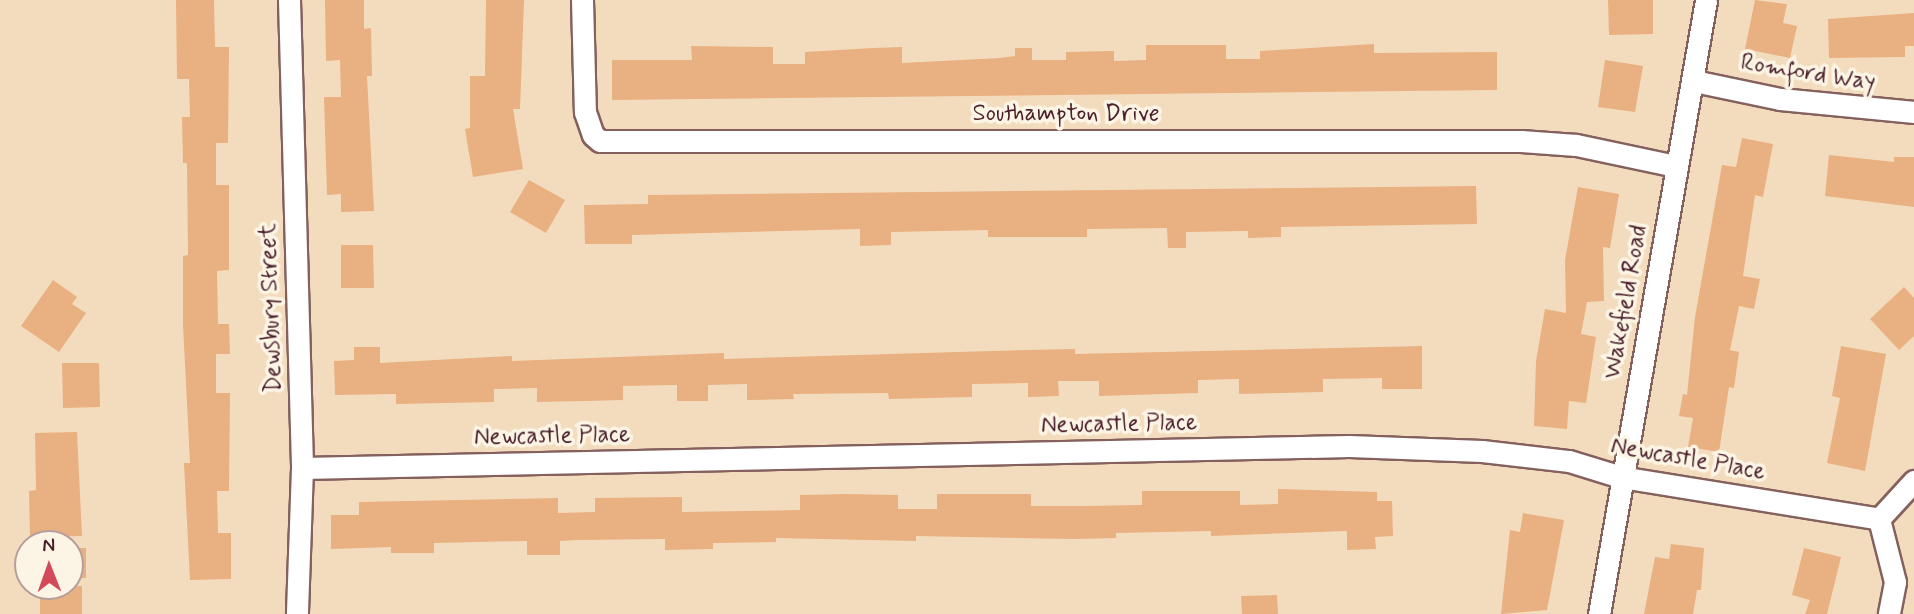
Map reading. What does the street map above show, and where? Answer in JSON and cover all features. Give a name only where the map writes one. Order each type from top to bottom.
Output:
[{"type":"street","name":"Dewsbury Street","points":[[289,0],[302,468],[297,614]]},
{"type":"street","name":"Southampton Drive","points":[[582,0],[584,113],[593,135],[600,141],[1521,141],[1576,145],[1676,166]]},
{"type":"street","name":"Wakefield Road","points":[[1599,614],[1706,0]]},
{"type":"street","name":"Romford Way","points":[[1694,80],[1780,99],[1914,112]]},
{"type":"street","name":"Newcastle Place","points":[[302,468],[1349,446],[1507,454],[1569,461],[1621,477],[1879,519]]},
{"type":"street","points":[[1889,614],[1895,582],[1879,519],[1914,481]]},
{"type":"building","points":[[176,0],[214,0],[215,47],[229,47],[228,143],[216,143],[216,185],[229,185],[229,270],[217,271],[218,324],[229,324],[230,354],[216,354],[216,393],[230,393],[229,491],[217,491],[218,533],[231,533],[231,579],[190,580],[184,463],[190,463],[183,325],[183,256],[188,255],[187,163],[183,163],[182,117],[190,117],[189,79],[177,79]]},
{"type":"building","points":[[325,0],[364,0],[364,29],[371,28],[372,76],[367,76],[374,211],[341,212],[341,194],[327,195],[324,97],[341,97],[340,60],[326,61]]},
{"type":"building","points":[[486,0],[524,0],[520,109],[513,109],[523,169],[473,177],[465,129],[470,128],[470,76],[485,76]]},
{"type":"building","points":[[1608,0],[1653,0],[1653,34],[1609,35]]},
{"type":"building","points":[[1755,0],[1787,4],[1783,23],[1797,26],[1790,58],[1745,49]]},
{"type":"building","points":[[1914,13],[1914,46],[1905,46],[1905,57],[1829,58],[1828,19]]},
{"type":"building","points":[[1374,44],[1374,53],[1497,52],[1497,90],[612,100],[612,60],[692,60],[691,46],[773,47],[773,64],[805,64],[805,52],[873,48],[902,47],[902,63],[1000,58],[1015,56],[1015,48],[1032,48],[1032,60],[1066,60],[1066,52],[1114,51],[1114,61],[1146,60],[1146,45],[1226,45],[1226,59],[1260,59],[1260,51]]},
{"type":"building","points":[[1605,60],[1643,66],[1635,112],[1598,107]]},
{"type":"building","points":[[1742,138],[1773,144],[1763,197],[1755,195],[1743,276],[1760,279],[1754,309],[1739,306],[1730,350],[1739,352],[1734,388],[1729,387],[1719,452],[1688,447],[1693,418],[1679,416],[1683,394],[1687,395],[1695,317],[1722,165],[1736,167]]},
{"type":"building","points":[[1829,155],[1894,162],[1894,157],[1914,157],[1914,207],[1825,196]]},
{"type":"building","points":[[529,180],[565,200],[546,233],[510,212]]},
{"type":"building","points":[[1476,186],[1477,224],[1281,227],[1281,237],[1248,238],[1248,231],[1186,232],[1186,248],[1168,248],[1167,228],[1087,229],[1087,237],[988,237],[988,230],[891,232],[891,245],[860,246],[860,229],[632,235],[632,244],[585,244],[584,205],[648,204],[648,195]]},
{"type":"building","points":[[1578,187],[1619,194],[1610,248],[1603,247],[1604,301],[1587,302],[1581,334],[1596,337],[1586,403],[1569,401],[1567,429],[1534,426],[1536,361],[1545,309],[1566,313],[1565,260]]},
{"type":"building","points":[[341,245],[373,245],[374,288],[341,288]]},
{"type":"building","points":[[53,280],[77,297],[72,304],[86,313],[59,352],[21,326]]},
{"type":"building","points":[[1904,287],[1914,298],[1914,336],[1899,350],[1870,319]]},
{"type":"building","points":[[1422,346],[1422,389],[1382,389],[1382,378],[1323,379],[1323,392],[1239,394],[1239,379],[1198,380],[1198,393],[1099,396],[1099,381],[1058,381],[1059,396],[1028,397],[1028,383],[972,384],[972,397],[889,399],[888,393],[793,394],[794,399],[747,400],[747,384],[708,385],[708,401],[677,401],[677,385],[623,386],[623,400],[537,402],[537,388],[494,389],[494,402],[396,404],[396,394],[335,395],[334,361],[354,360],[354,347],[380,347],[380,363],[512,356],[512,361],[724,353],[724,359],[1075,349],[1075,354]]},
{"type":"building","points":[[1841,346],[1886,354],[1865,471],[1827,463],[1840,398],[1832,396]]},
{"type":"building","points":[[62,363],[99,363],[100,407],[63,408]]},
{"type":"building","points":[[77,432],[82,530],[30,530],[29,491],[36,490],[35,433]]},
{"type":"building","points":[[1278,489],[1377,492],[1377,501],[1392,501],[1393,536],[1375,537],[1376,549],[1347,550],[1347,531],[1211,536],[1211,531],[1116,533],[1116,538],[1075,539],[916,536],[916,541],[776,538],[776,542],[713,543],[713,549],[665,550],[665,539],[576,540],[560,541],[560,555],[527,555],[527,541],[434,543],[434,553],[391,553],[391,547],[331,549],[331,515],[359,515],[359,502],[558,498],[558,513],[595,512],[595,498],[682,497],[682,512],[746,511],[800,510],[800,495],[847,494],[898,495],[898,509],[937,509],[937,494],[1031,494],[1031,506],[1088,506],[1142,505],[1142,491],[1240,491],[1240,505],[1278,504]]},
{"type":"building","points":[[1523,513],[1564,520],[1547,610],[1501,614],[1510,530],[1520,532]]},
{"type":"building","points":[[1671,544],[1704,548],[1701,590],[1697,590],[1693,614],[1644,614],[1655,557],[1669,559]]},
{"type":"building","points":[[84,548],[86,548],[84,578]]},
{"type":"building","points":[[1804,548],[1841,557],[1827,614],[1805,614],[1810,600],[1792,595]]},
{"type":"building","points":[[1277,595],[1278,614],[1242,614],[1241,596]]},
{"type":"building","points":[[40,600],[82,600],[82,614],[40,614]]}]
